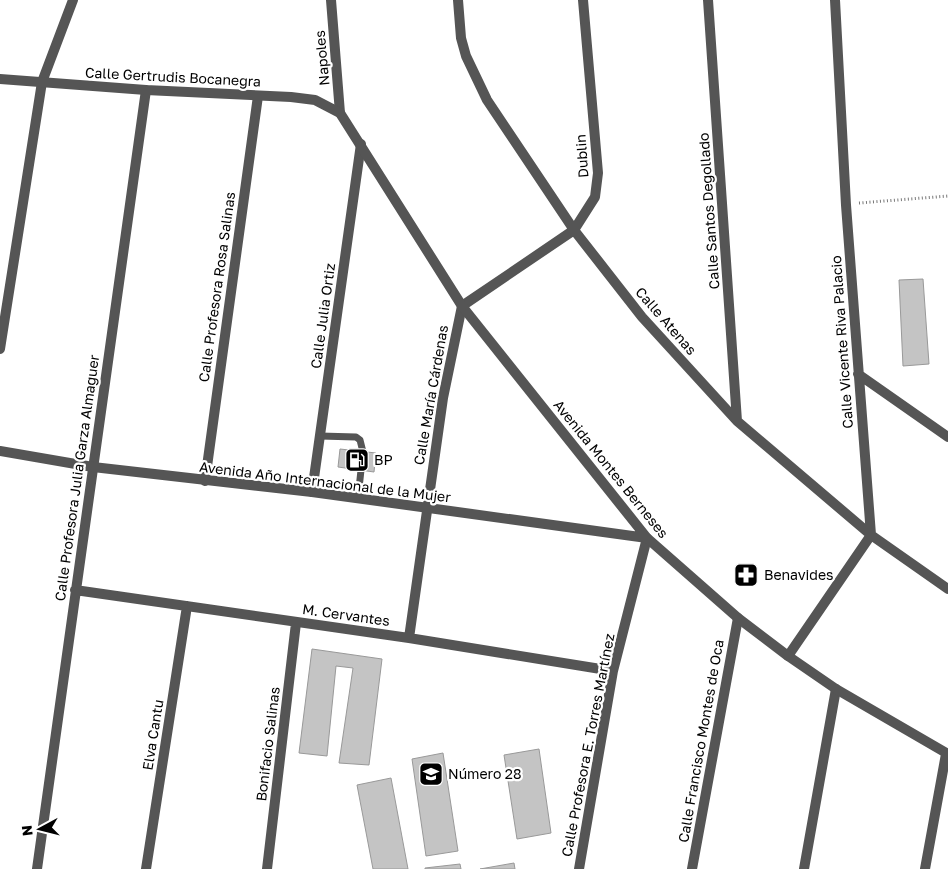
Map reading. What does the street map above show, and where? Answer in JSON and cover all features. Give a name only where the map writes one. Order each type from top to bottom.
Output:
[{"type":"street","points":[[0,350],[42,82],[73,0]]},
{"type":"street","name":"Napoles","points":[[330,0],[340,113]]},
{"type":"street","name":"Calle Atenas","points":[[458,0],[461,38],[473,73],[487,100],[574,230],[642,317],[737,421],[871,535],[948,590]]},
{"type":"street","name":"Dublin","points":[[462,306],[574,230],[595,197],[598,186],[583,0]]},
{"type":"street","name":"Calle Santos Degollado","points":[[708,0],[737,421]]},
{"type":"street","name":"Calle Vicente Riva Palacio","points":[[835,0],[846,204],[871,535]]},
{"type":"street","name":"Calle Gertrudis Bocanegra","points":[[0,79],[315,100],[340,113]]},
{"type":"street","name":"Calle Profesora Julia Garza Almaguer","points":[[36,869],[146,90]]},
{"type":"street","name":"Calle Profesora Rosa Salinas","points":[[204,481],[258,96]]},
{"type":"street","name":"Avenida Montes Berneses","points":[[340,113],[462,306],[647,538],[738,618],[788,656],[836,689],[947,754]]},
{"type":"street","name":"Calle Julia Ortiz","points":[[312,492],[361,144]]},
{"type":"street","name":"Calle María Cárdenas","points":[[409,638],[426,507],[443,398],[462,306]]},
{"type":"street","points":[[858,374],[948,437]]},
{"type":"street","name":"Avenida Año Internacional de la Mujer","points":[[0,452],[93,467],[312,492],[647,538]]},
{"type":"street","points":[[788,656],[871,535]]},
{"type":"street","name":"Calle Profesora E. Torres Martínez","points":[[579,869],[613,670],[647,538]]},
{"type":"street","name":"M. Cervantes","points":[[75,590],[409,638],[613,670]]},
{"type":"street","name":"Elva Cantu","points":[[146,869],[187,606]]},
{"type":"street","name":"Calle Francisco Montes de Oca","points":[[692,869],[738,618]]},
{"type":"street","name":"Bonifacio Salinas","points":[[267,869],[296,622]]},
{"type":"street","points":[[804,869],[836,689]]},
{"type":"street","points":[[925,869],[947,754]]},
{"type":"lane","points":[[320,436],[356,437],[360,440],[363,452]]},
{"type":"lane","points":[[358,498],[361,470]]},
{"type":"path","points":[[846,204],[948,196]]},
{"type":"building","points":[[923,279],[929,364],[903,366],[899,280]]},
{"type":"building","name":"BP","points":[[340,449],[376,453],[374,472],[338,467]]},
{"type":"building","points":[[312,649],[382,659],[369,765],[339,763],[353,668],[336,666],[327,756],[299,753]]},
{"type":"building","points":[[539,749],[551,833],[517,839],[504,755]]},
{"type":"building","points":[[443,753],[458,851],[426,856],[412,759]]},
{"type":"building","points":[[391,778],[408,869],[373,869],[357,785]]},
{"type":"building","points":[[514,863],[515,869],[480,869]]},
{"type":"building","points":[[460,864],[461,869],[425,869],[425,868]]},
{"type":"place","name":"BP","points":[[357,460]]},
{"type":"place","name":"Benavides","points":[[746,575]]},
{"type":"place","name":"Número 28","points":[[431,774]]}]
